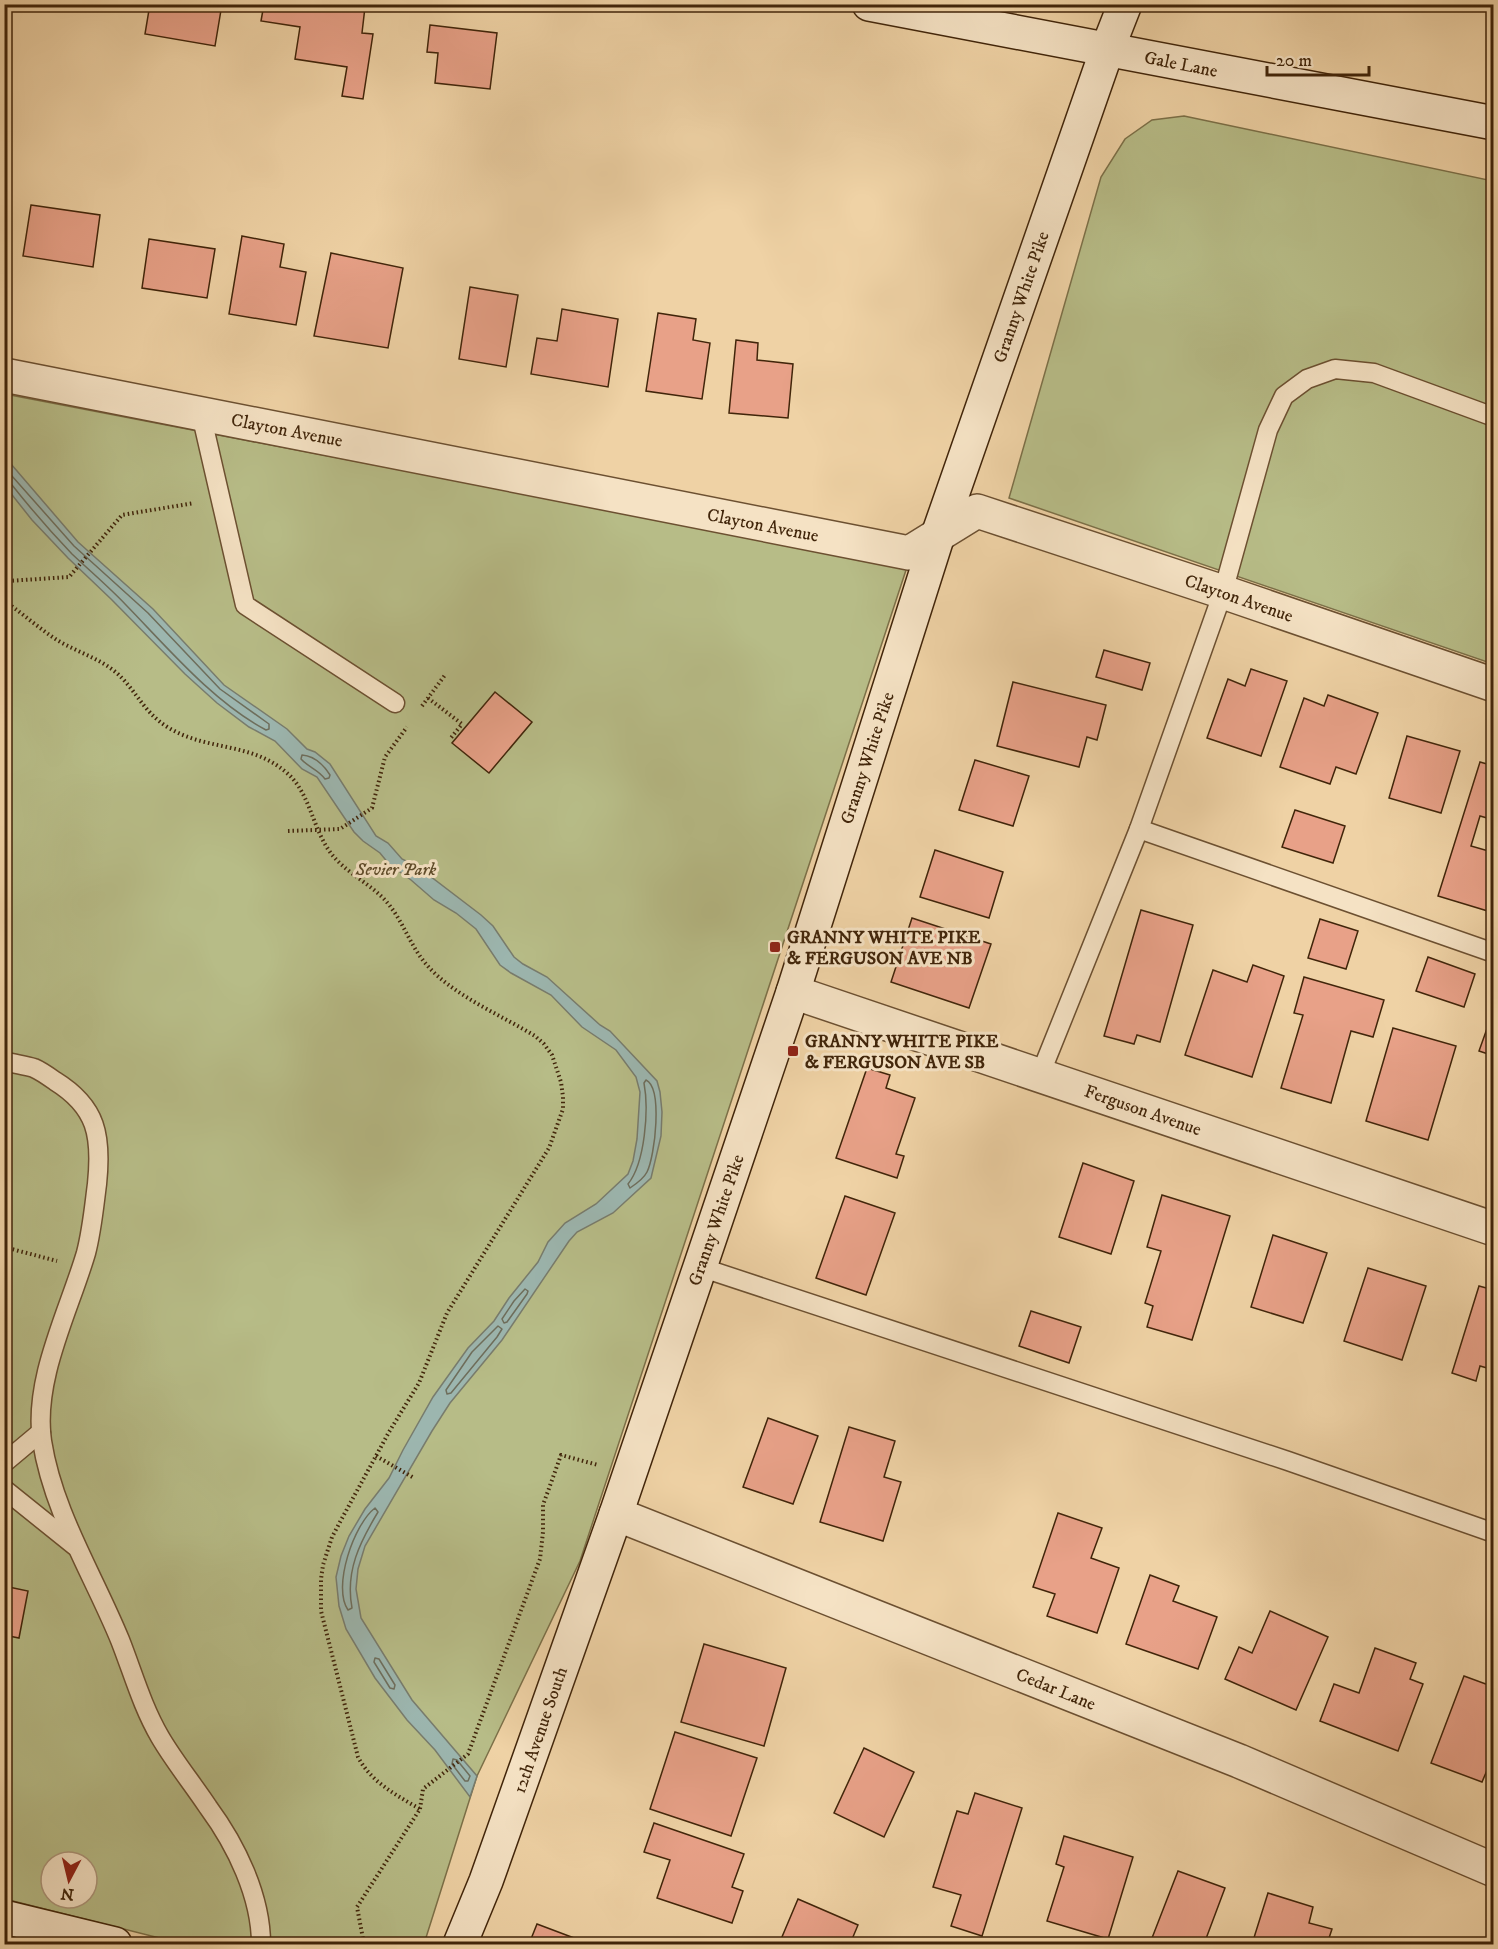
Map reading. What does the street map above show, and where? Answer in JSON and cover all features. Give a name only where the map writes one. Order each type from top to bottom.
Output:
[{"type":"street","name":"Gale Lane","points":[[869,4],[1494,123]]},
{"type":"street","name":"Granny White Pike","points":[[616,1514],[793,992],[938,535],[1125,4]]},
{"type":"street","name":"Clayton Avenue","points":[[4,375],[909,553],[977,511],[1494,685]]},
{"type":"street","name":"Ferguson Avenue","points":[[793,992],[1494,1229]]},
{"type":"street","name":"Cedar Lane","points":[[616,1514],[1239,1761],[1494,1870]]},
{"type":"street","name":"12th Avenue South","points":[[460,1944],[486,1881],[616,1514]]},
{"type":"street","points":[[4,1917],[115,1944]]},
{"type":"lane","points":[[1040,1075],[1139,829],[1223,592],[1268,430],[1284,396],[1307,379],[1335,369],[1374,373],[1494,417]]},
{"type":"lane","points":[[201,414],[245,605],[395,703]]},
{"type":"lane","points":[[1139,829],[1493,951]]},
{"type":"lane","points":[[4,1061],[36,1069],[65,1087],[84,1103],[94,1124],[99,1149],[94,1214],[86,1252],[42,1394],[41,1432],[49,1472],[60,1507],[120,1641],[138,1693],[159,1736],[210,1809],[237,1856],[250,1887],[257,1912],[261,1944]]},
{"type":"lane","points":[[700,1267],[1288,1461],[1494,1533]]},
{"type":"lane","points":[[4,1463],[41,1432]]},
{"type":"lane","points":[[4,1489],[78,1549]]},
{"type":"path","points":[[8,581],[69,577],[122,515],[220,498]]},
{"type":"path","points":[[4,551],[8,581],[6,602],[56,639],[114,670],[127,682],[147,711],[171,730],[192,739],[261,756],[289,774],[312,811],[318,830],[330,852],[393,909],[418,954],[432,970],[456,989],[544,1044],[556,1065],[561,1082],[563,1109],[549,1148],[447,1314],[419,1383],[332,1537],[321,1579],[321,1611],[358,1756],[369,1774],[420,1809]]},
{"type":"path","points":[[416,715],[445,675]]},
{"type":"path","points":[[428,698],[462,724],[450,739]]},
{"type":"path","points":[[288,831],[340,829],[372,808],[386,757],[410,723]]},
{"type":"path","points":[[4,1247],[81,1267]]},
{"type":"path","points":[[364,1944],[357,1907],[420,1809],[423,1789],[468,1754],[540,1559],[543,1505],[561,1455],[599,1465]]},
{"type":"path","points":[[376,1456],[414,1478]]},
{"type":"green space","points":[[1184,116],[1493,181],[1493,664],[1009,498],[1101,177],[1125,139],[1152,120]]},
{"type":"green space","name":"Sevier Park","points":[[5,394],[907,567],[580,1561],[477,1776],[424,1944],[183,1944],[49,1910],[99,1910],[99,1850],[39,1850],[39,1908],[5,1899]]},
{"type":"water","points":[[5,457],[78,542],[153,609],[224,685],[287,729],[307,749],[315,752],[330,764],[376,836],[388,843],[402,859],[418,867],[481,915],[493,926],[514,957],[547,977],[600,1025],[610,1031],[657,1081],[662,1112],[661,1136],[651,1178],[613,1213],[577,1232],[569,1241],[502,1340],[450,1403],[365,1546],[358,1569],[356,1589],[361,1618],[412,1700],[477,1776],[470,1797],[435,1750],[407,1720],[375,1678],[346,1629],[339,1606],[336,1577],[349,1536],[365,1509],[389,1478],[433,1397],[468,1348],[494,1321],[538,1262],[548,1242],[565,1223],[596,1204],[628,1174],[637,1139],[640,1092],[636,1077],[616,1050],[582,1027],[551,995],[500,965],[476,929],[456,913],[434,900],[363,841],[354,832],[317,777],[302,769],[275,741],[249,727],[217,703],[185,674],[32,520],[5,486]]},
{"type":"building","points":[[150,4],[222,4],[215,46],[145,34]]},
{"type":"building","points":[[264,4],[347,4],[365,7],[362,33],[373,34],[363,99],[342,96],[347,67],[295,59],[300,27],[261,21]]},
{"type":"building","points":[[430,25],[497,33],[490,89],[435,83],[438,53],[427,52]]},
{"type":"building","points":[[31,205],[100,215],[93,267],[23,256]]},
{"type":"building","points":[[242,236],[284,244],[280,267],[306,272],[296,325],[229,314]]},
{"type":"building","points":[[149,239],[215,249],[207,298],[142,288]]},
{"type":"building","points":[[331,253],[403,268],[388,348],[314,336]]},
{"type":"building","points":[[470,287],[518,295],[506,367],[459,359]]},
{"type":"building","points":[[562,309],[618,319],[608,387],[531,374],[537,338],[557,341]]},
{"type":"building","points":[[658,313],[696,319],[693,340],[710,343],[702,399],[646,391]]},
{"type":"building","points":[[736,340],[758,343],[757,360],[793,364],[788,418],[729,413]]},
{"type":"building","points":[[1104,650],[1150,663],[1142,690],[1096,677]]},
{"type":"building","points":[[1251,669],[1287,681],[1261,756],[1207,738],[1228,679],[1245,686]]},
{"type":"building","points":[[1013,682],[1106,705],[1097,740],[1087,737],[1079,767],[997,746]]},
{"type":"building","points":[[495,692],[532,722],[489,773],[452,743]]},
{"type":"building","points":[[1328,695],[1378,713],[1356,774],[1336,767],[1330,784],[1280,767],[1304,698],[1324,706]]},
{"type":"building","points":[[1407,736],[1460,751],[1441,813],[1389,798]]},
{"type":"building","points":[[975,760],[1029,776],[1013,826],[959,810]]},
{"type":"building","points":[[1480,762],[1494,766],[1494,820],[1480,816],[1471,846],[1492,852],[1487,865],[1494,867],[1494,903],[1491,912],[1438,896]]},
{"type":"building","points":[[1295,810],[1345,826],[1333,863],[1282,847]]},
{"type":"building","points":[[935,850],[1003,872],[989,918],[920,897]]},
{"type":"building","points":[[1141,910],[1193,925],[1160,1042],[1137,1035],[1134,1044],[1104,1036]]},
{"type":"building","points":[[912,918],[991,944],[969,1008],[891,982]]},
{"type":"building","points":[[1320,919],[1358,931],[1346,969],[1308,958]]},
{"type":"building","points":[[1428,957],[1475,974],[1464,1007],[1416,991]]},
{"type":"building","points":[[1253,965],[1284,976],[1252,1077],[1185,1055],[1213,970],[1247,982]]},
{"type":"building","points":[[1304,977],[1384,1000],[1373,1037],[1351,1031],[1331,1103],[1281,1088],[1303,1015],[1294,1013]]},
{"type":"building","points":[[1494,1009],[1494,1056],[1479,1051]]},
{"type":"building","points":[[1393,1028],[1456,1046],[1428,1140],[1366,1121]]},
{"type":"building","points":[[867,1068],[890,1075],[886,1088],[915,1098],[896,1154],[904,1156],[897,1178],[836,1158]]},
{"type":"building","points":[[1083,1163],[1134,1181],[1111,1254],[1059,1237]]},
{"type":"building","points":[[1162,1195],[1230,1216],[1192,1340],[1147,1327],[1153,1306],[1145,1303],[1161,1251],[1147,1247]]},
{"type":"building","points":[[845,1196],[895,1213],[866,1295],[816,1278]]},
{"type":"building","points":[[1273,1235],[1327,1253],[1303,1323],[1251,1307]]},
{"type":"building","points":[[1368,1268],[1426,1286],[1402,1360],[1344,1341]]},
{"type":"building","points":[[1479,1286],[1494,1290],[1494,1370],[1480,1366],[1476,1381],[1452,1373]]},
{"type":"building","points":[[1031,1311],[1081,1327],[1069,1363],[1019,1346]]},
{"type":"building","points":[[768,1418],[818,1436],[793,1504],[743,1487]]},
{"type":"building","points":[[849,1427],[895,1441],[884,1477],[901,1482],[883,1541],[820,1522]]},
{"type":"building","points":[[1058,1513],[1102,1528],[1091,1558],[1119,1568],[1097,1633],[1047,1616],[1055,1594],[1033,1587]]},
{"type":"building","points":[[1150,1575],[1179,1586],[1173,1601],[1217,1617],[1198,1669],[1126,1644]]},
{"type":"building","points":[[4,1586],[28,1591],[19,1638],[4,1635]]},
{"type":"building","points":[[1270,1611],[1328,1637],[1296,1710],[1225,1679],[1239,1647],[1252,1653]]},
{"type":"building","points":[[704,1644],[786,1668],[764,1746],[681,1722]]},
{"type":"building","points":[[1375,1648],[1416,1663],[1410,1679],[1423,1684],[1398,1751],[1320,1721],[1334,1684],[1359,1693]]},
{"type":"building","points":[[1464,1676],[1494,1687],[1489,1706],[1494,1707],[1494,1754],[1482,1782],[1431,1763]]},
{"type":"building","points":[[675,1732],[757,1758],[731,1836],[650,1809]]},
{"type":"building","points":[[864,1748],[914,1772],[884,1837],[834,1813]]},
{"type":"building","points":[[975,1793],[1022,1808],[982,1936],[951,1926],[961,1895],[933,1887],[957,1811],[968,1814]]},
{"type":"building","points":[[654,1823],[744,1854],[732,1887],[743,1891],[732,1923],[657,1898],[670,1860],[644,1852]]},
{"type":"building","points":[[1064,1836],[1133,1857],[1108,1939],[1047,1921],[1064,1867],[1056,1864]]},
{"type":"building","points":[[1178,1871],[1225,1888],[1204,1944],[1169,1944],[1152,1938]]},
{"type":"building","points":[[1268,1893],[1313,1907],[1309,1923],[1332,1929],[1327,1944],[1252,1944]]},
{"type":"building","points":[[798,1899],[858,1925],[850,1944],[779,1944]]},
{"type":"building","points":[[537,1924],[590,1944],[529,1944]]},
{"type":"place","name":"GRANNY WHITE PIKE & FERGUSON AVE NB","points":[[775,947]]},
{"type":"place","name":"GRANNY WHITE PIKE & FERGUSON AVE SB","points":[[793,1051]]}]
